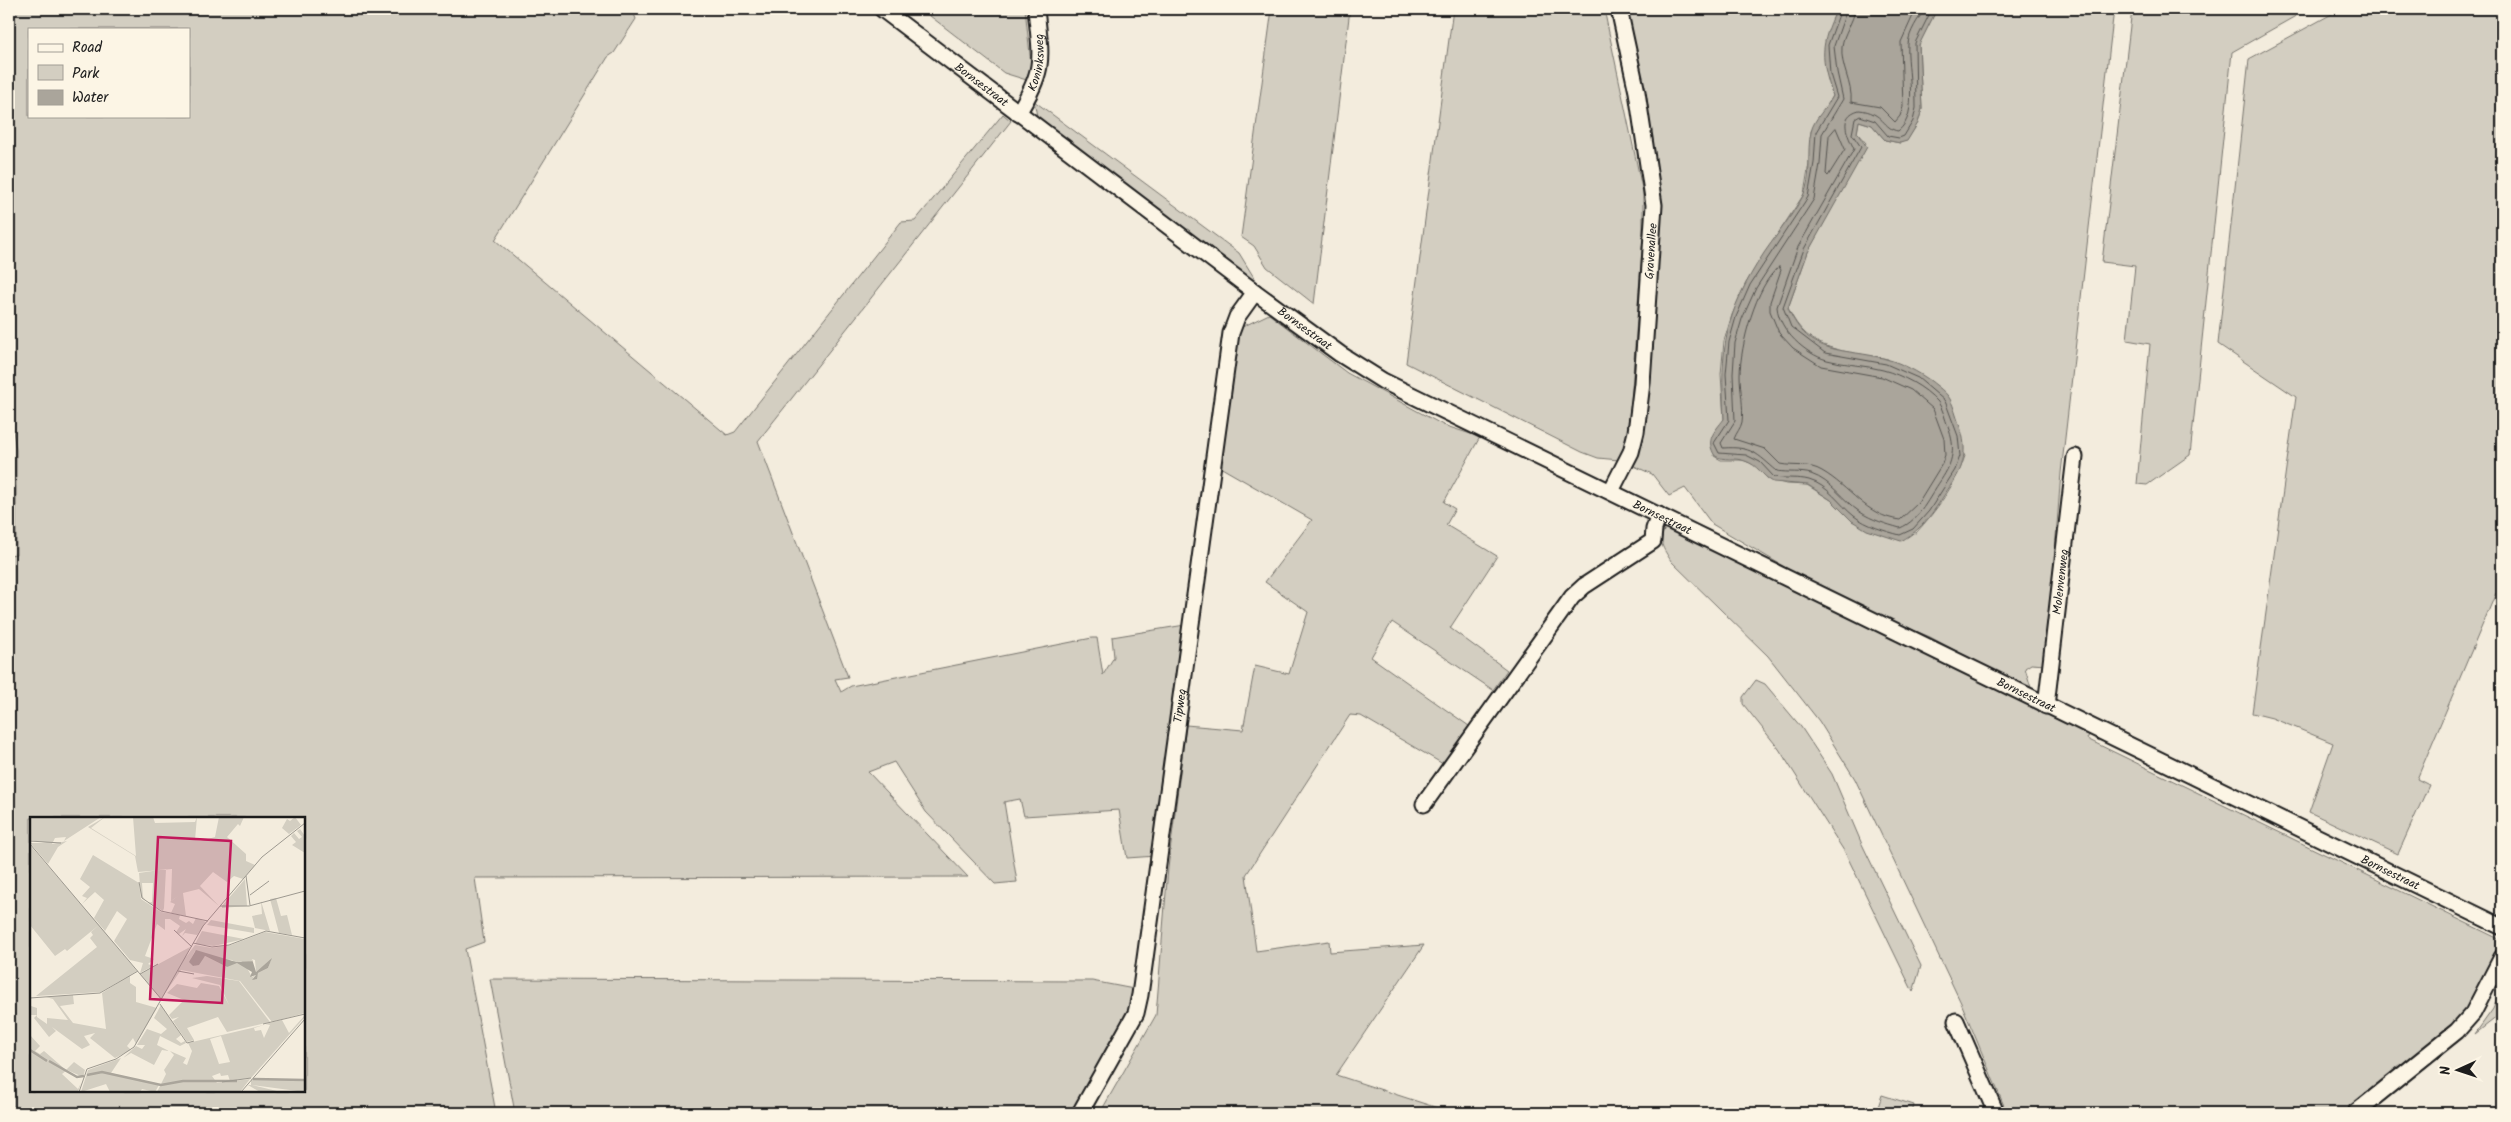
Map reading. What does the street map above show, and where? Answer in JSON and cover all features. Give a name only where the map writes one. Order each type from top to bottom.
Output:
[{"type":"street","name":"Bornsestraat","points":[[882,9],[1254,292],[1340,354],[1382,380],[1945,654],[2046,706],[2502,927]]},
{"type":"street","name":"Koninksweg","points":[[1018,113],[1038,78],[1040,66],[1036,9]]},
{"type":"street","name":"Gravenallee","points":[[1611,491],[1631,452],[1636,432],[1642,383],[1654,205],[1637,92],[1619,9]]},
{"type":"street","name":"Tipweg","points":[[1080,1113],[1136,1013],[1140,995],[1231,333],[1237,317],[1254,292]]},
{"type":"street","name":"Molenvenweg","points":[[2046,706],[2075,458]]},
{"type":"street","points":[[1424,804],[1572,597],[1584,586],[1653,541],[1654,529],[1659,515]]},
{"type":"street","points":[[2355,1113],[2457,1031],[2473,1013],[2502,957]]},
{"type":"street","points":[[1956,1022],[1996,1113]]},
{"type":"green space","points":[[9,9],[632,9],[636,19],[614,53],[608,57],[495,240],[727,435],[735,432],[901,222],[915,221],[1003,114],[1011,121],[758,441],[848,677],[835,679],[841,692],[851,686],[1092,638],[1097,638],[1103,675],[1114,657],[1112,637],[1185,625],[1156,856],[1127,858],[1119,810],[1024,816],[1020,799],[1004,802],[1017,882],[995,884],[926,812],[894,762],[868,772],[968,877],[475,878],[484,942],[465,949],[496,1113],[9,1113],[9,555],[16,554],[16,450],[9,405]]},
{"type":"green space","points":[[921,9],[1025,9],[1033,82],[1004,73]]},
{"type":"green space","points":[[1272,9],[1350,9],[1314,304],[1267,267],[1254,246],[1241,237]]},
{"type":"green space","points":[[1453,9],[1604,9],[1643,193],[1643,234],[1629,431],[1619,460],[1598,458],[1582,452],[1406,363]]},
{"type":"green space","points":[[1622,9],[1837,9],[1829,30],[1826,52],[1826,63],[1833,96],[1811,131],[1809,163],[1804,194],[1746,283],[1732,315],[1724,341],[1721,374],[1724,419],[1714,456],[1721,460],[1743,460],[1757,466],[1768,479],[1786,484],[1807,485],[1831,500],[1852,521],[1916,533],[1945,497],[1965,456],[1888,359],[1843,351],[1817,342],[1796,323],[1788,308],[1808,252],[1866,143],[1857,133],[1859,121],[1872,125],[1885,140],[1900,143],[1907,140],[1918,123],[1922,109],[1919,44],[1937,9],[2114,9],[2061,473],[2046,665],[2031,664],[2025,668],[2032,691],[1930,637],[1837,598],[1712,524],[1685,488],[1669,496],[1652,474],[1632,465],[1644,432],[1660,201],[1658,175]]},
{"type":"green space","points":[[2132,9],[2308,9],[2232,52],[2190,455],[2147,485],[2137,484],[2150,344],[2127,340],[2135,266],[2102,262]]},
{"type":"green space","points":[[2341,9],[2502,9],[2502,599],[2496,593],[2417,779],[2429,785],[2398,854],[2309,812],[2333,743],[2272,718],[2252,713],[2296,397],[2218,344],[2249,59]]},
{"type":"green space","points":[[1034,101],[1239,253],[1258,284],[1037,116]]},
{"type":"green space","points":[[1269,314],[1347,373],[1443,425],[1480,437],[1444,502],[1455,509],[1446,525],[1497,556],[1450,628],[1507,670],[1493,690],[1392,622],[1371,657],[1469,726],[1443,764],[1361,716],[1350,715],[1246,875],[1256,951],[1329,941],[1330,952],[1424,945],[1336,1075],[1453,1113],[1100,1113],[1156,1015],[1168,868],[1186,725],[1243,730],[1255,666],[1289,674],[1308,612],[1265,582],[1312,520],[1220,467],[1238,329]]},
{"type":"green space","points":[[1666,528],[1674,529],[2018,699],[2091,731],[2087,739],[2499,939],[2498,952],[2471,1015],[2352,1113],[2007,1113],[1962,1005],[1855,779],[1819,721],[1768,656],[1671,561],[1661,541]]},
{"type":"green space","points":[[1756,680],[1765,684],[1801,727],[1832,774],[1861,842],[1921,966],[1913,992],[1846,854],[1779,749],[1743,704],[1743,697]]},
{"type":"green space","points":[[490,979],[1092,981],[1139,990],[1075,1113],[515,1113]]},
{"type":"green space","points":[[2502,987],[2502,1013],[2475,1034],[2493,1009]]},
{"type":"green space","points":[[1882,1095],[1914,1105],[1912,1113],[1876,1113]]},
{"type":"water","points":[[1837,9],[1937,9],[1919,45],[1922,109],[1918,123],[1907,141],[1900,143],[1885,140],[1872,125],[1859,121],[1857,133],[1867,147],[1808,252],[1788,308],[1806,335],[1817,343],[1830,348],[1871,355],[1904,365],[1931,381],[1950,399],[1962,432],[1964,454],[1961,468],[1931,515],[1918,529],[1901,541],[1867,530],[1852,521],[1831,500],[1808,485],[1773,482],[1749,463],[1715,456],[1711,445],[1712,436],[1724,419],[1724,351],[1733,314],[1740,295],[1764,253],[1803,196],[1809,172],[1811,132],[1815,122],[1833,96],[1826,71],[1824,52],[1827,32]]}]
